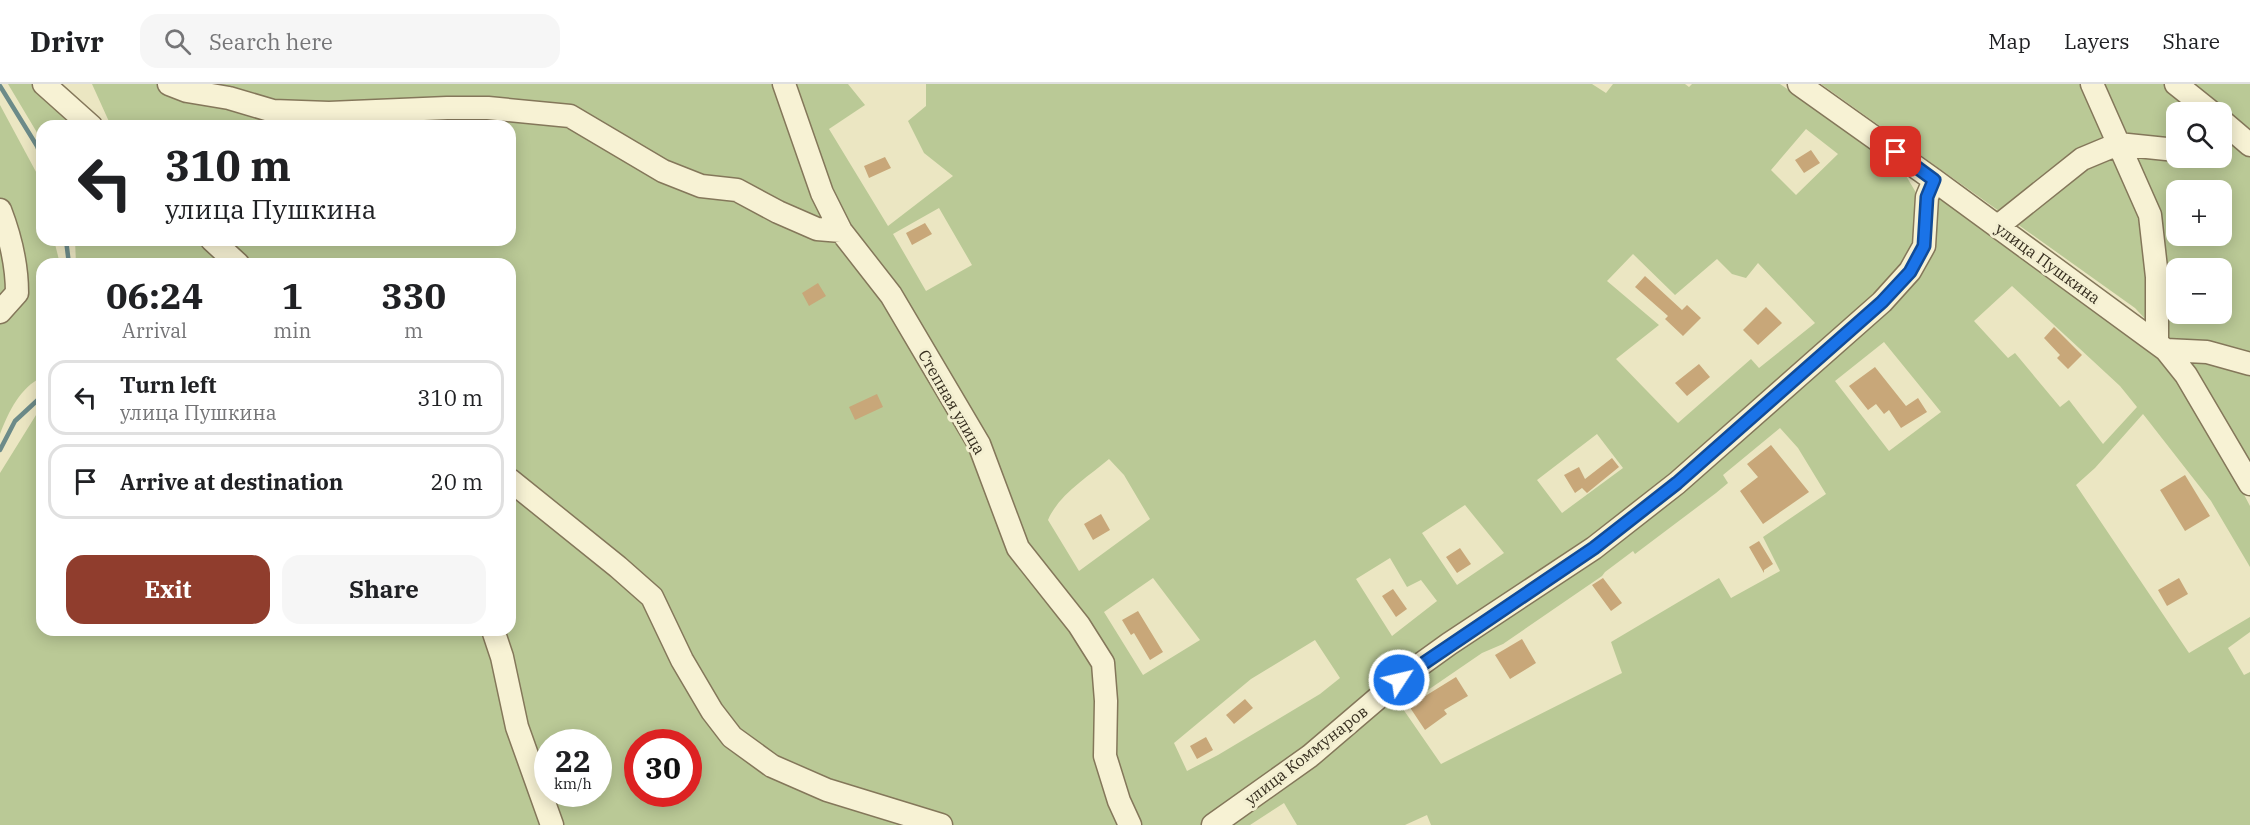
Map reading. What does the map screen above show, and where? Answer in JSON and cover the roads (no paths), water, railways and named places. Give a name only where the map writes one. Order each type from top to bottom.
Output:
[{"type":"street","points":[[44,84],[84,120]]},
{"type":"street","points":[[170,84],[187,91],[230,98],[273,111],[329,113],[488,108],[570,117],[663,171],[701,186],[737,190],[778,212],[817,229],[841,231]]},
{"type":"street","name":"Степная улица","points":[[784,84],[822,193],[841,231],[891,295],[979,444],[1018,548],[1079,626],[1103,663],[1106,701],[1105,756],[1119,801],[1130,825]]},
{"type":"street","name":"улица Пушкина","points":[[1799,84],[2161,346],[2186,375],[2250,484]]},
{"type":"street","points":[[2092,84],[2150,215],[2161,346],[2207,352],[2250,364]]},
{"type":"street","points":[[2176,84],[2198,102]]},
{"type":"street","points":[[1998,226],[2082,159],[2118,144],[2166,149]]},
{"type":"street","name":"улица Коммунаров","points":[[1213,825],[1310,756],[1399,680],[1603,541],[1677,483],[1874,309],[1910,272],[1924,246],[1927,197],[1934,180]]},
{"type":"street","points":[[0,210],[7,227],[17,274],[17,293],[0,312]]},
{"type":"street","points":[[219,246],[232,258]]},
{"type":"street","points":[[516,485],[652,597],[682,660],[712,711],[732,737],[772,766],[827,790],[941,825]]},
{"type":"street","points":[[495,636],[502,657],[517,727],[552,825]]},
{"type":"waterway","points":[[0,86],[36,144]]},
{"type":"waterway","points":[[67,246],[68,258]]},
{"type":"waterway","points":[[0,450],[15,421],[36,402]]}]
